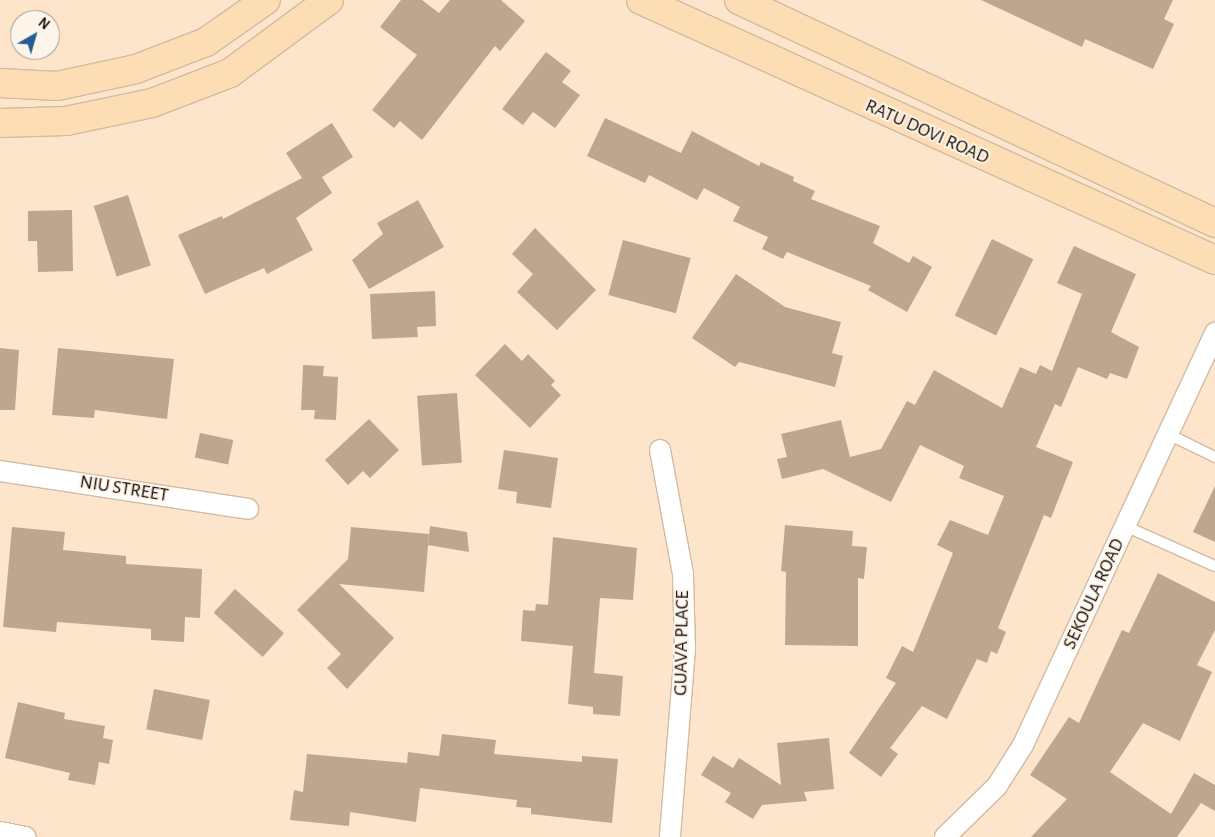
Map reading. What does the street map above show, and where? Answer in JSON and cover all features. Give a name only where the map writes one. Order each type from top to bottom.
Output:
[{"type":"main road","points":[[0,83],[57,86],[136,69],[206,42],[266,0]]},
{"type":"main road","points":[[0,123],[66,121],[160,100],[230,73],[329,0]]},
{"type":"main road","name":"RATU DOVI ROAD","points":[[641,0],[1215,260]]},
{"type":"main road","name":"RATU DOVI ROAD","points":[[739,0],[1215,223]]},
{"type":"street","name":"SEKOULA ROAD","points":[[945,837],[997,786],[1023,745],[1215,333]]},
{"type":"street","name":"GUAVA PLACE","points":[[660,450],[683,574],[685,649],[670,837]]},
{"type":"street","name":"NIU STREET","points":[[0,471],[248,509]]},
{"type":"street","points":[[0,832],[26,837]]},
{"type":"lane","points":[[1168,434],[1215,457]]},
{"type":"lane","points":[[1125,526],[1215,566]]},
{"type":"building","points":[[401,0],[422,0],[439,13],[450,0],[501,0],[525,21],[500,51],[495,46],[422,140],[400,121],[394,128],[372,110],[417,55],[380,27]]},
{"type":"building","points":[[981,0],[1173,0],[1164,19],[1174,24],[1153,69],[1085,39],[1082,47]]},
{"type":"building","points":[[546,52],[571,71],[562,82],[580,95],[555,128],[533,112],[523,125],[502,109]]},
{"type":"building","points":[[605,118],[681,153],[692,131],[759,166],[761,162],[794,177],[793,181],[815,191],[811,199],[880,226],[873,243],[909,263],[913,256],[932,267],[907,312],[868,290],[871,286],[787,252],[783,259],[762,249],[768,237],[733,221],[740,207],[704,188],[697,200],[649,175],[645,183],[587,156]]},
{"type":"building","points":[[332,123],[353,157],[322,177],[332,193],[296,218],[313,250],[267,274],[264,268],[205,294],[178,235],[222,216],[223,219],[302,178],[286,153]]},
{"type":"building","points":[[128,195],[151,265],[117,277],[94,206]]},
{"type":"building","points":[[418,200],[444,247],[369,289],[352,260],[383,234],[377,223]]},
{"type":"building","points":[[72,210],[73,271],[38,272],[37,241],[28,241],[28,211]]},
{"type":"building","points":[[535,228],[596,290],[557,330],[517,292],[533,274],[512,254]]},
{"type":"building","points":[[992,239],[1033,259],[996,336],[955,315]]},
{"type":"building","points":[[623,240],[691,258],[676,313],[608,295]]},
{"type":"building","points":[[1074,246],[1136,274],[1111,332],[1139,347],[1127,379],[1110,373],[1107,379],[1078,367],[1061,407],[1055,404],[1036,447],[1073,462],[1051,518],[1044,515],[998,628],[1006,632],[997,654],[991,651],[987,663],[977,659],[947,719],[922,706],[890,748],[898,754],[881,777],[849,753],[896,683],[886,678],[902,646],[913,652],[953,553],[937,545],[950,520],[988,535],[1004,496],[959,478],[964,466],[920,445],[891,502],[823,469],[782,479],[777,459],[787,457],[781,434],[841,420],[850,457],[881,449],[907,401],[915,405],[934,370],[1002,408],[1020,367],[1036,374],[1040,365],[1052,371],[1082,294],[1057,283]]},
{"type":"building","points":[[736,274],[785,307],[841,322],[832,353],[843,356],[835,387],[739,362],[735,367],[692,338]]},
{"type":"building","points":[[435,291],[436,326],[417,327],[418,337],[372,339],[370,294]]},
{"type":"building","points":[[505,344],[522,361],[528,354],[555,381],[551,385],[561,395],[530,428],[475,375]]},
{"type":"building","points":[[0,348],[19,350],[15,410],[0,410]]},
{"type":"building","points":[[58,348],[174,359],[167,419],[95,410],[94,418],[52,415]]},
{"type":"building","points":[[303,365],[324,366],[323,376],[338,377],[336,420],[314,419],[315,410],[301,410]]},
{"type":"building","points":[[457,393],[462,463],[422,466],[417,396]]},
{"type":"building","points":[[369,419],[399,450],[370,478],[363,471],[348,485],[325,460]]},
{"type":"building","points":[[200,433],[233,440],[228,465],[195,457]]},
{"type":"building","points":[[504,450],[558,458],[551,508],[516,503],[517,492],[498,489]]},
{"type":"building","points":[[1215,486],[1215,542],[1193,532]]},
{"type":"building","points":[[785,525],[853,531],[852,546],[867,547],[864,579],[858,578],[858,646],[785,645],[786,572],[781,571]]},
{"type":"building","points":[[430,526],[467,532],[469,552],[428,545]]},
{"type":"building","points":[[12,527],[65,532],[63,550],[126,556],[126,564],[202,569],[200,618],[185,617],[184,642],[151,640],[151,629],[57,622],[56,632],[3,627]]},
{"type":"building","points":[[351,527],[429,534],[424,592],[339,584],[394,638],[347,689],[327,668],[341,654],[297,610],[348,559]]},
{"type":"building","points":[[553,537],[637,548],[633,600],[600,598],[594,673],[623,676],[620,716],[593,714],[593,707],[568,704],[573,646],[521,641],[523,610],[535,611],[536,604],[548,605]]},
{"type":"building","points":[[1158,573],[1215,602],[1215,630],[1197,665],[1212,672],[1180,741],[1143,723],[1110,772],[1171,814],[1194,773],[1215,785],[1215,811],[1201,803],[1177,837],[1031,837],[1067,799],[1030,775],[1069,717],[1079,723],[1122,630],[1129,633]]},
{"type":"building","points":[[235,589],[284,633],[263,657],[214,613]]},
{"type":"building","points":[[154,689],[210,700],[202,740],[146,729]]},
{"type":"building","points":[[18,702],[65,713],[64,719],[105,726],[103,738],[113,740],[109,764],[99,762],[95,785],[68,780],[70,773],[5,758]]},
{"type":"building","points":[[442,734],[496,740],[494,754],[582,762],[582,756],[618,759],[612,823],[531,814],[531,808],[516,807],[517,800],[420,788],[416,822],[350,812],[349,826],[290,820],[294,790],[303,792],[307,754],[407,763],[408,752],[439,756]]},
{"type":"building","points":[[829,738],[834,789],[804,792],[807,801],[762,805],[753,819],[725,802],[731,793],[701,775],[713,756],[733,768],[739,758],[781,785],[777,743]]}]
